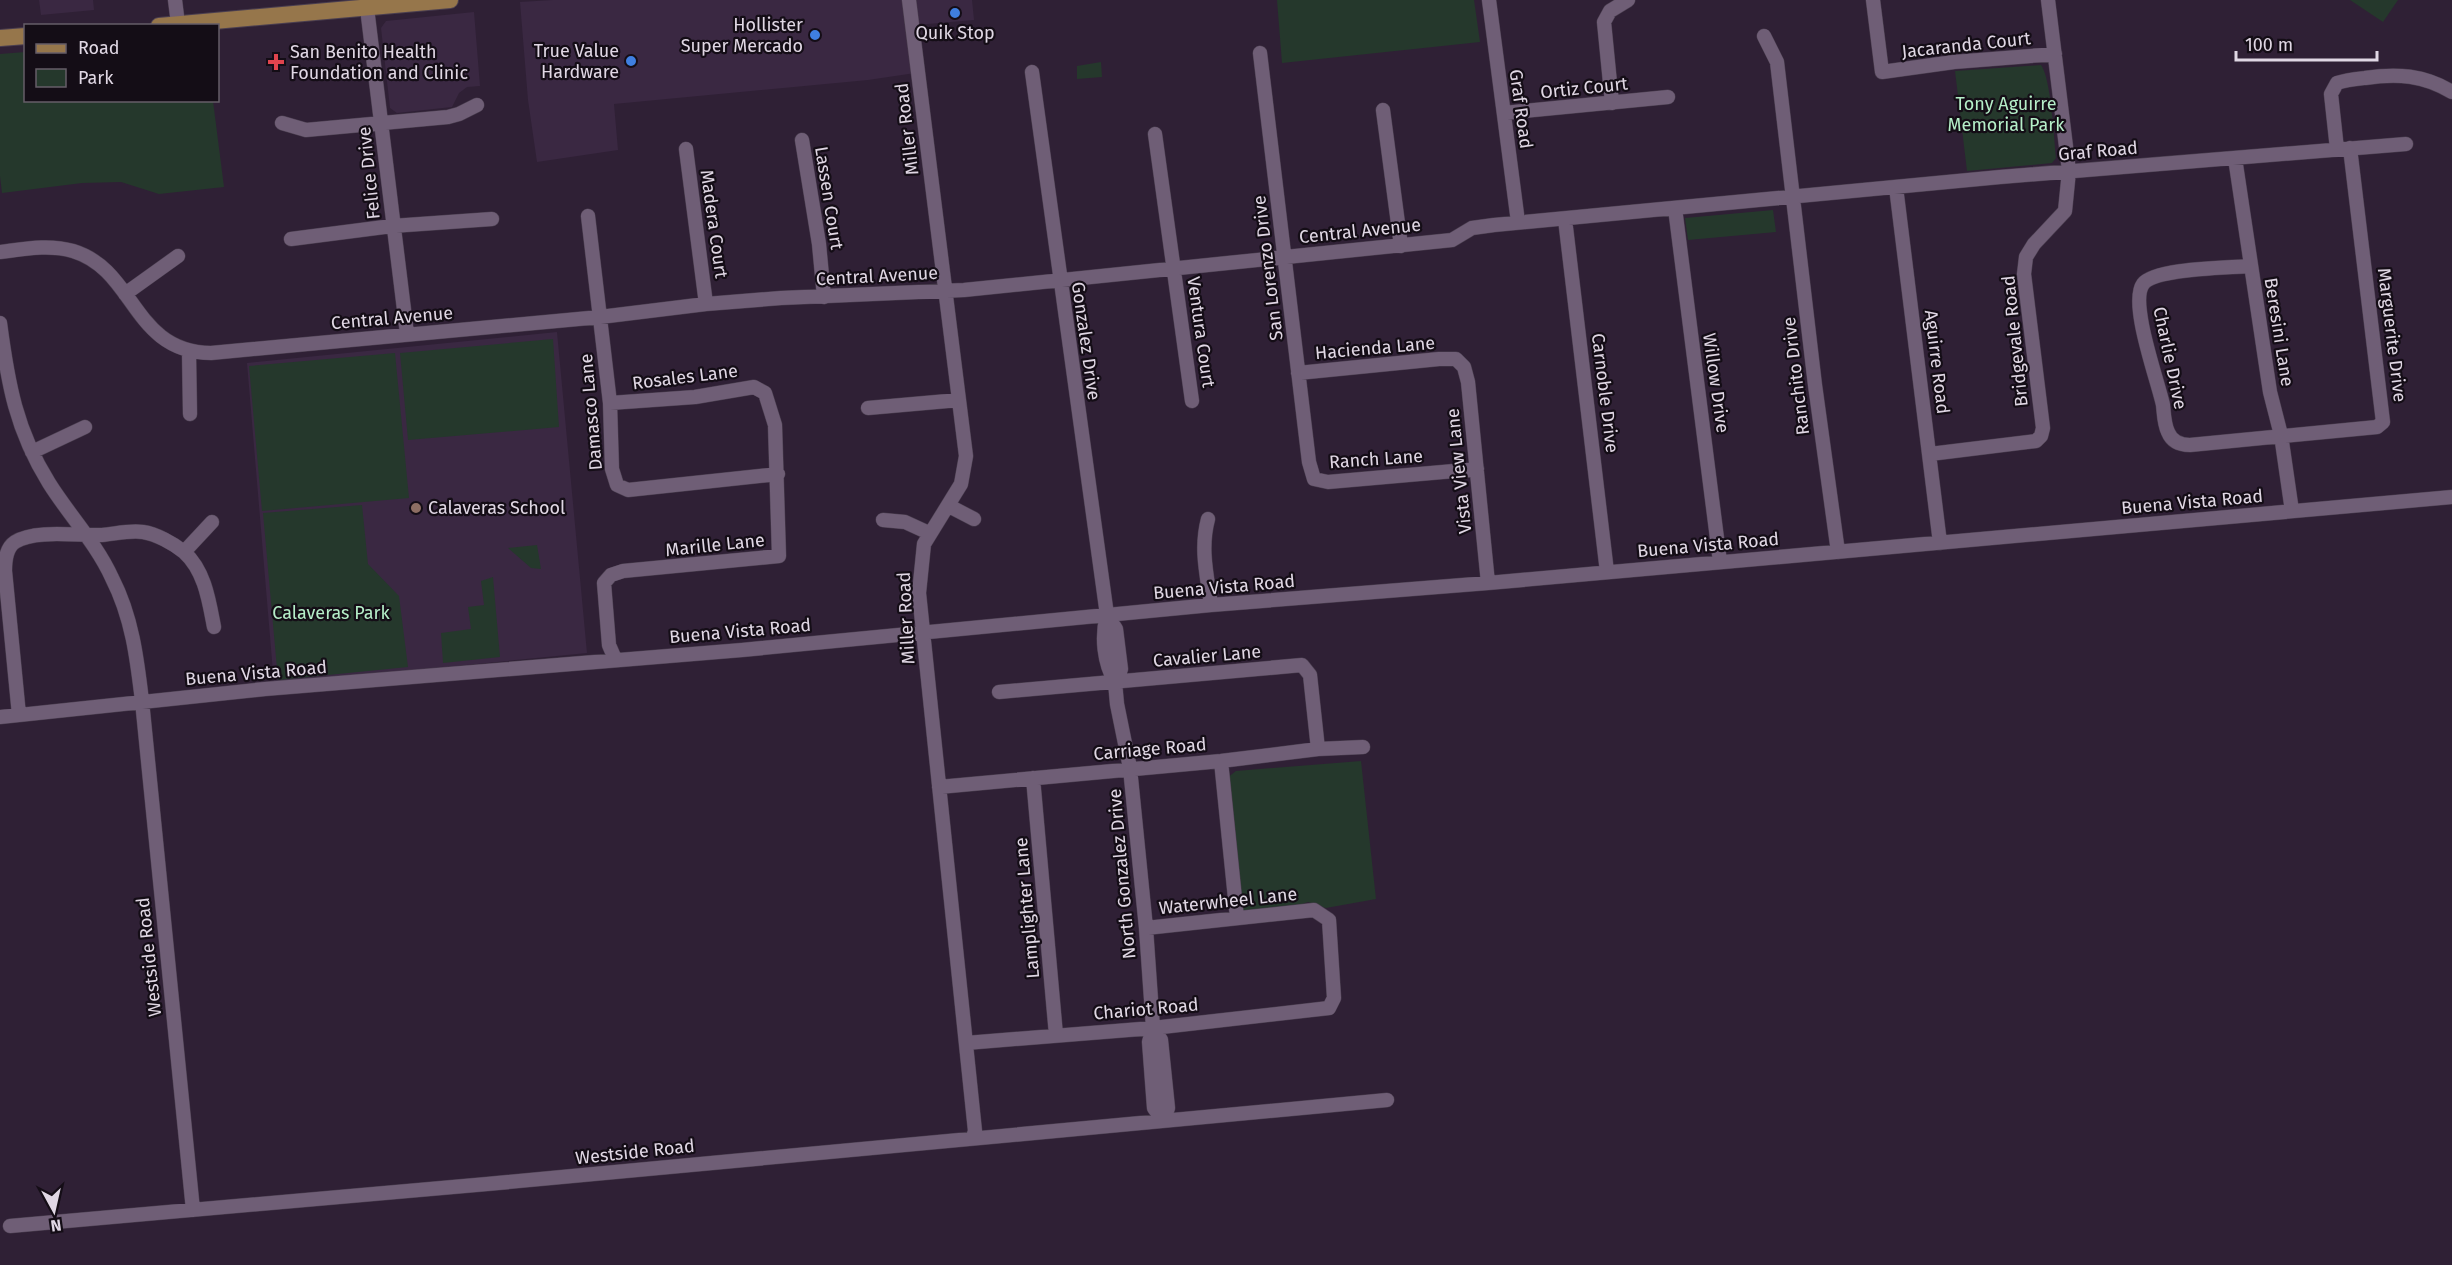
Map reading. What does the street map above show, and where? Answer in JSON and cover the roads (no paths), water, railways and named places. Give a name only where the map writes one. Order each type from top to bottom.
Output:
[{"type":"main road","points":[[178,24],[450,0]]},
{"type":"main road","points":[[0,38],[24,36]]},
{"type":"street","points":[[175,0],[178,24]]},
{"type":"street","name":"Miller Road","points":[[909,0],[964,440],[965,468],[961,484],[949,506],[929,533],[921,555],[920,572],[922,632],[975,1131],[973,1137]]},
{"type":"street","name":"Graf Road","points":[[1489,0],[1518,222]]},
{"type":"street","points":[[1612,103],[1604,22],[1610,11],[1628,0]]},
{"type":"street","name":"Jacaranda Court","points":[[1873,0],[1882,72],[1954,62],[2055,54]]},
{"type":"street","name":"Bridgevale Road","points":[[1930,454],[2036,441],[2041,436],[2043,428],[2024,274],[2026,257],[2034,244],[2065,211],[2069,171],[2048,0]]},
{"type":"street","name":"Felice Drive","points":[[367,8],[407,334]]},
{"type":"street","name":"Ranchito Drive","points":[[1764,36],[1777,62],[1815,385],[1838,552]]},
{"type":"street","name":"San Lorenzo Drive","points":[[1260,52],[1309,462],[1314,479]]},
{"type":"street","name":"Gonzalez Drive","points":[[1032,72],[1107,615]]},
{"type":"street","points":[[2343,149],[2331,94],[2335,85],[2380,76],[2406,75],[2437,83],[2452,92]]},
{"type":"street","name":"Ortiz Court","points":[[1504,113],[1668,97]]},
{"type":"street","points":[[282,123],[306,130],[382,124],[448,117],[477,105]]},
{"type":"street","points":[[1383,110],[1401,246]]},
{"type":"street","name":"Ventura Court","points":[[1155,134],[1192,401]]},
{"type":"street","name":"Lassen Court","points":[[801,140],[819,244],[824,297]]},
{"type":"street","name":"Graf Road","points":[[1793,196],[2406,144]]},
{"type":"street","name":"Madera Court","points":[[686,149],[706,304]]},
{"type":"street","name":"Marguerite Drive","points":[[2281,435],[2377,427],[2383,422],[2384,411],[2343,149]]},
{"type":"street","name":"Beresini Lane","points":[[2235,158],[2270,392],[2281,435],[2292,511]]},
{"type":"street","name":"Aguirre Road","points":[[1896,187],[1940,543]]},
{"type":"street","name":"Central Avenue","points":[[0,252],[51,247],[73,251],[101,267],[156,333],[171,344],[189,352],[211,353],[600,317],[706,304],[944,290],[1060,280],[1452,240],[1476,227],[1518,222],[1793,196]]},
{"type":"street","name":"Willow Drive","points":[[1675,208],[1720,562]]},
{"type":"street","name":"Damasco Lane","points":[[588,216],[610,403],[612,469],[617,485],[628,490],[778,474]]},
{"type":"street","points":[[291,238],[392,226],[492,219]]},
{"type":"street","name":"Carnoble Drive","points":[[1565,219],[1607,572]]},
{"type":"street","points":[[125,294],[178,256]]},
{"type":"street","name":"Charlie Drive","points":[[2250,266],[2173,272],[2143,282],[2138,293],[2145,342],[2167,431],[2172,439],[2181,445],[2190,445],[2281,435]]},
{"type":"street","name":"Westside Road","points":[[0,323],[10,396],[32,452],[48,481],[87,535],[112,577],[125,609],[135,648],[193,1210]]},
{"type":"street","points":[[189,352],[190,414]]},
{"type":"street","name":"Hacienda Lane","points":[[1298,373],[1456,359]]},
{"type":"street","name":"Vista View Lane","points":[[1456,359],[1464,367],[1468,382],[1488,583]]},
{"type":"street","name":"Rosales Lane","points":[[610,403],[695,397],[754,387],[765,393],[775,425]]},
{"type":"street","points":[[868,408],[959,400]]},
{"type":"street","name":"Marille Lane","points":[[615,659],[609,645],[604,583],[611,575],[623,571],[779,556],[775,425]]},
{"type":"street","points":[[32,452],[85,427]]},
{"type":"street","name":"Ranch Lane","points":[[1314,479],[1328,482],[1477,469]]},
{"type":"street","name":"Buena Vista Road","points":[[0,717],[142,701],[1211,605],[1488,583],[2452,497]]},
{"type":"street","points":[[949,506],[974,519]]},
{"type":"street","points":[[1208,519],[1203,537],[1203,549],[1211,605]]},
{"type":"street","points":[[883,520],[905,522],[929,533]]},
{"type":"street","points":[[184,552],[212,522]]},
{"type":"street","points":[[19,715],[4,571],[8,552],[14,543],[28,537],[61,534],[145,532],[184,552],[206,587],[214,627]]},
{"type":"street","name":"North Gonzalez Drive","points":[[1107,615],[1103,630],[1108,670],[1115,682],[1117,704],[1130,768],[1146,928],[1153,1028],[1161,1040],[1168,1107],[1163,1121]]},
{"type":"street","name":"Cavalier Lane","points":[[999,692],[1302,665],[1310,675],[1318,749]]},
{"type":"street","name":"Carriage Road","points":[[939,787],[1221,761],[1318,749],[1363,747]]},
{"type":"street","points":[[1221,761],[1237,918]]},
{"type":"street","name":"Lamplighter Lane","points":[[1034,778],[1056,1035]]},
{"type":"street","name":"Waterwheel Lane","points":[[1146,928],[1314,910],[1329,920],[1334,998],[1329,1008]]},
{"type":"street","name":"Chariot Road","points":[[966,1043],[1153,1028],[1329,1008]]},
{"type":"street","name":"Westside Road","points":[[10,1226],[1387,1100]]},
{"type":"place","name":"Quik Stop","points":[[955,13]]},
{"type":"place","name":"Hollister Super Mercado","points":[[815,35]]},
{"type":"place","name":"True Value Hardware","points":[[631,61]]},
{"type":"place","name":"San Benito Health Foundation and Clinic","points":[[276,62]]},
{"type":"place","name":"Calaveras School","points":[[416,508]]},
{"type":"park label","name":"Tony Aguirre Memorial Park","points":[[2006,114]]},
{"type":"park label","name":"Calaveras Park","points":[[331,613]]}]
